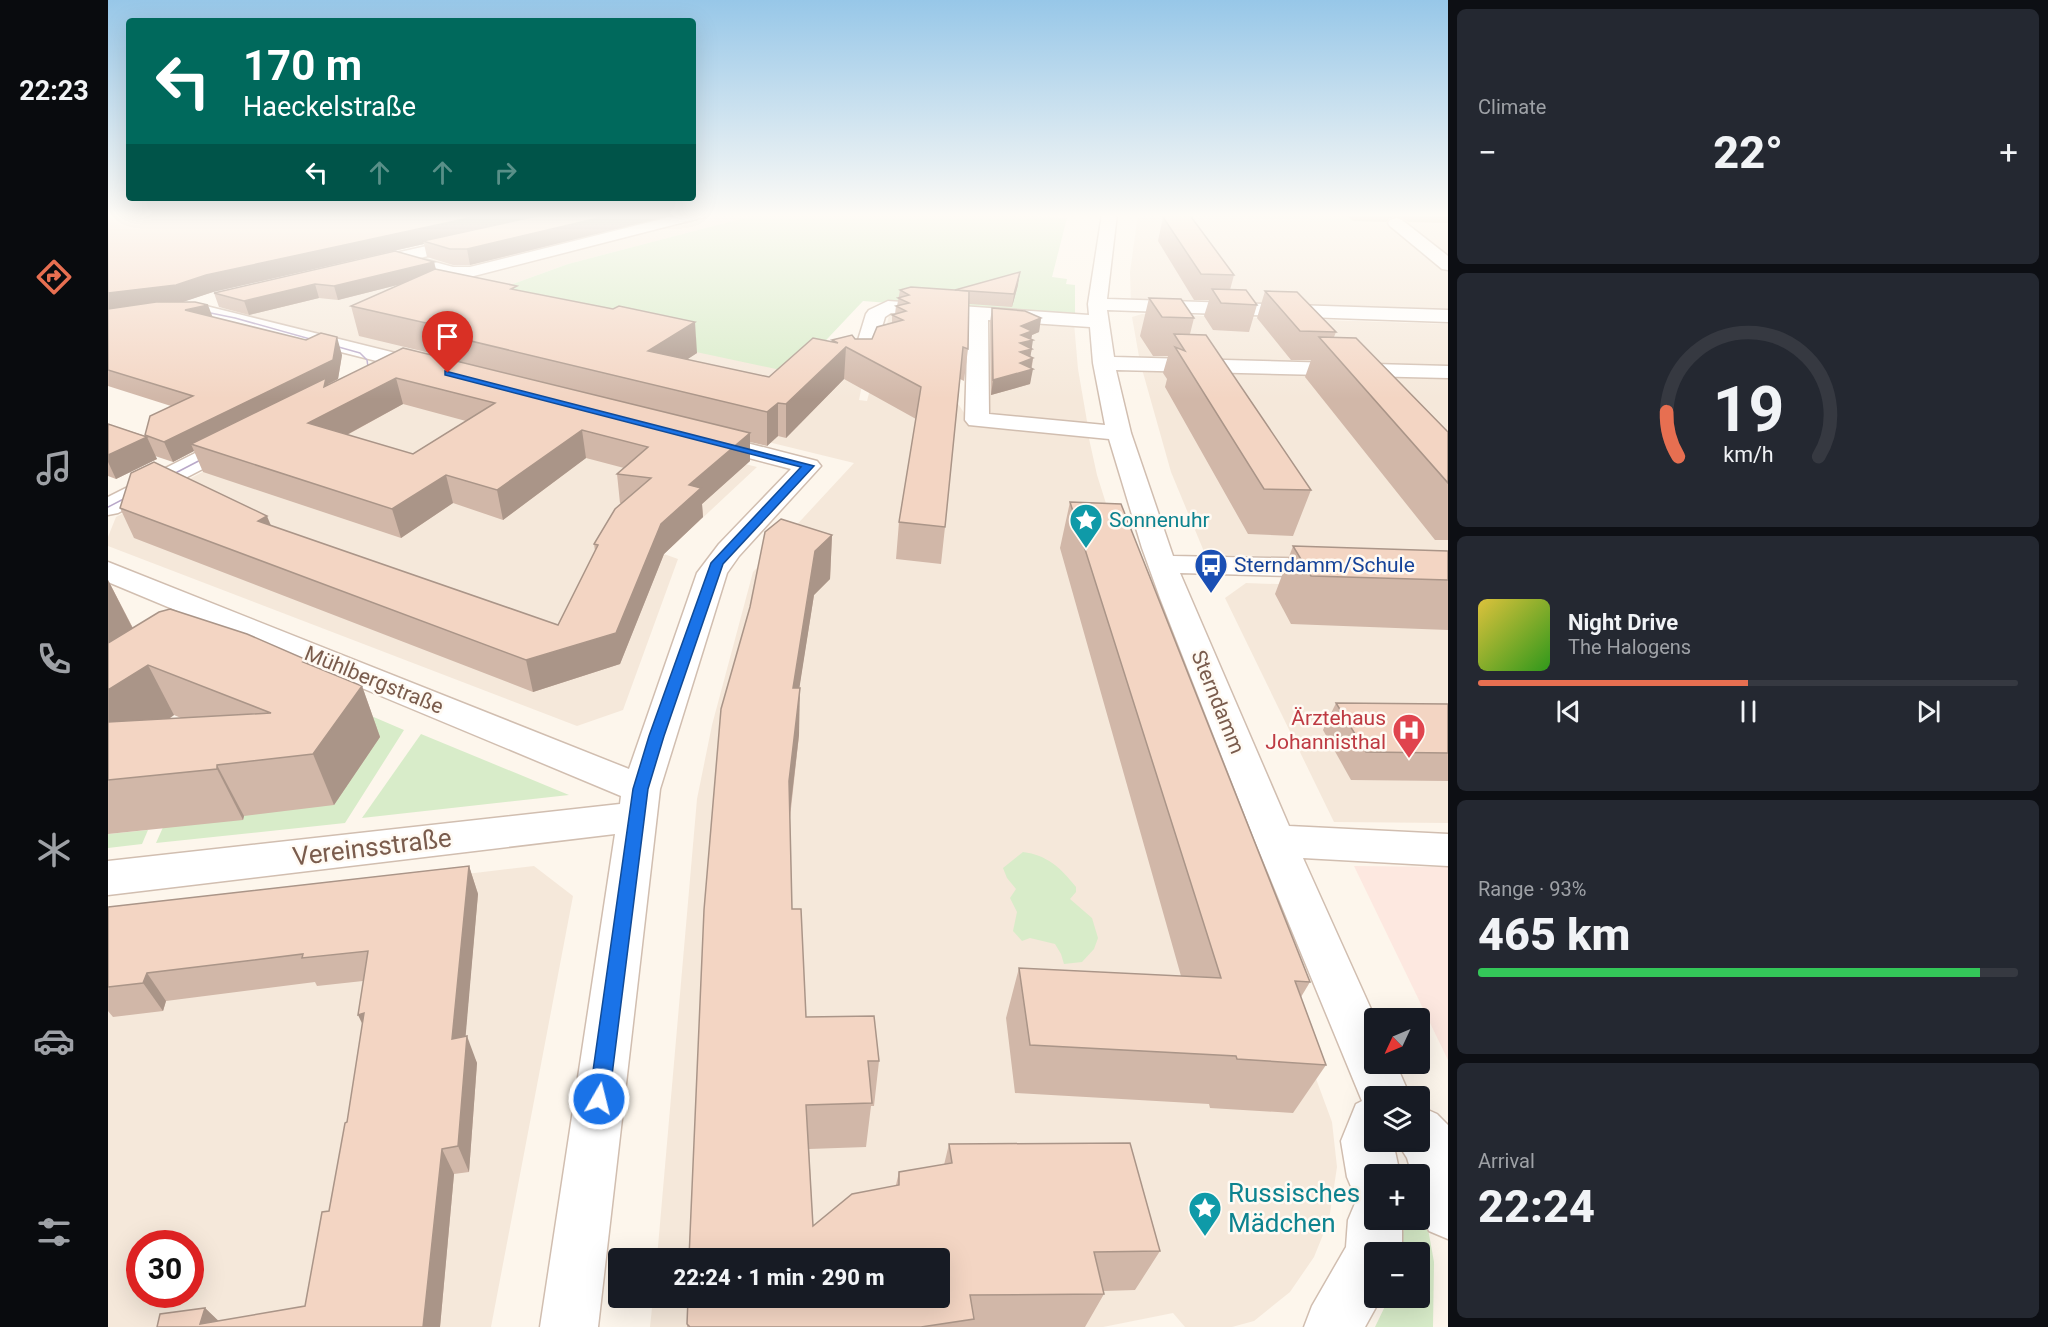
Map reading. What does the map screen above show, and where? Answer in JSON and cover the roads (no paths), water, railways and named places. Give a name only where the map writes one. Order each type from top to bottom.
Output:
[{"type":"street","name":"Sterndamm","points":[[1102,276],[1098,313],[1104,363],[1119,433],[1162,564],[1275,841],[1380,1086]]},
{"type":"street","points":[[185,310],[219,298]]},
{"type":"street","points":[[862,363],[876,314],[882,309],[895,307],[978,313],[1448,316]]},
{"type":"street","points":[[163,311],[202,311],[444,372]]},
{"type":"street","points":[[978,313],[976,420],[1119,433]]},
{"type":"street","points":[[367,376],[398,360]]},
{"type":"street","points":[[1104,363],[1448,372]]},
{"type":"street","points":[[108,507],[257,431]]},
{"type":"street","points":[[569,1327],[639,803],[717,563],[808,466],[686,434]]},
{"type":"street","points":[[1162,564],[1353,569]]},
{"type":"street","name":"Mühlbergstraße","points":[[108,571],[207,611],[639,803]]},
{"type":"street","points":[[177,630],[207,611]]},
{"type":"street","name":"Vereinsstraße","points":[[108,878],[639,803]]},
{"type":"street","points":[[1275,841],[1448,850]]},
{"type":"street","points":[[1430,1144],[1448,1212]]},
{"type":"street","points":[[1333,1327],[1364,1271]]},
{"type":"tram line","points":[[196,310],[235,318],[360,353],[367,360],[368,367],[358,378]]},
{"type":"tram line","points":[[162,480],[212,454]]},
{"type":"tram line","points":[[108,507],[137,492]]},
{"type":"place","name":"Sonnenuhr","points":[[1086,549]]},
{"type":"place","name":"Sterndamm/Schule","points":[[1211,594]]},
{"type":"place","name":"Ärztehaus Johannisthal","points":[[1409,759]]},
{"type":"place","name":"Russisches Mädchen","points":[[1205,1237]]}]
